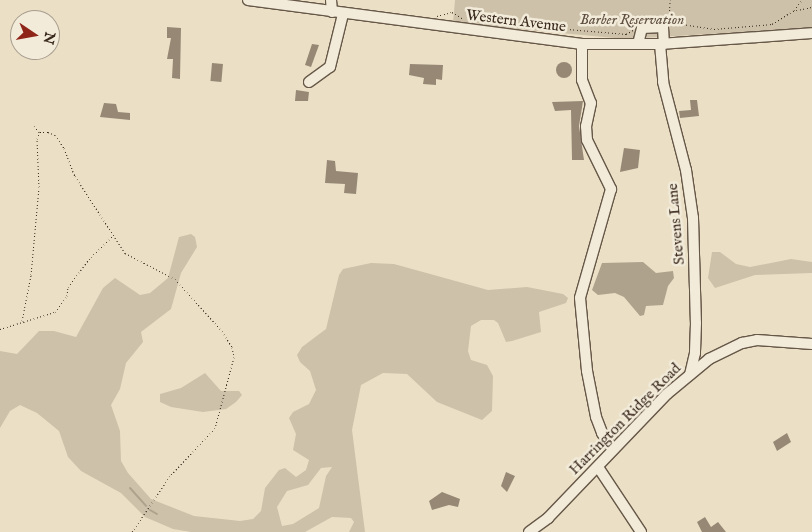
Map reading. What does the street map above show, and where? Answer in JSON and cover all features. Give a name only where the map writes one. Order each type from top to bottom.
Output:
[{"type":"street","name":"Western Avenue","points":[[248,0],[582,44],[662,44],[812,33]]},
{"type":"street","points":[[309,82],[330,67],[338,13],[331,0]]},
{"type":"street","points":[[638,44],[642,28],[663,27],[662,44]]},
{"type":"street","points":[[582,44],[582,80],[592,103],[586,126],[587,140],[611,189],[580,298],[596,417],[602,433],[614,450]]},
{"type":"street","name":"Stevens Lane","points":[[662,44],[663,82],[686,170],[693,218],[696,323],[695,353],[690,374]]},
{"type":"street","name":"Harrington Ridge Road","points":[[529,532],[548,518],[690,374],[709,359],[742,343],[771,339],[812,344]]},
{"type":"street","points":[[598,467],[641,532]]},
{"type":"path","points":[[670,0],[669,22],[702,28],[772,24],[793,11],[812,6]]},
{"type":"path","points":[[793,11],[802,0]]},
{"type":"path","points":[[430,16],[452,12],[468,21]]},
{"type":"path","points":[[482,22],[626,34],[636,27]]},
{"type":"path","points":[[34,126],[40,132],[55,134],[75,176],[125,253],[174,279],[222,330],[232,347],[234,357],[215,428],[170,476],[132,532]]},
{"type":"path","points":[[22,321],[31,275],[39,187],[37,139],[40,132]]},
{"type":"path","points":[[0,329],[50,314],[61,307],[68,287],[91,256],[113,236]]},
{"type":"green space","name":"Barber Reservation","points":[[455,0],[812,0],[812,28],[625,39],[453,23]]},
{"type":"green space","points":[[191,234],[195,237],[197,247],[181,273],[171,309],[141,332],[143,342],[126,363],[120,389],[111,405],[120,431],[121,461],[128,473],[151,499],[194,516],[240,521],[253,519],[261,511],[265,488],[279,470],[285,468],[296,477],[306,470],[309,460],[293,450],[296,434],[289,418],[293,412],[309,404],[316,390],[310,371],[300,362],[297,355],[302,347],[326,329],[339,275],[343,269],[371,263],[394,264],[488,290],[527,287],[563,294],[568,298],[566,303],[539,312],[541,332],[512,341],[506,342],[498,323],[494,320],[481,320],[471,326],[468,351],[471,360],[487,365],[493,376],[492,411],[482,420],[437,402],[407,374],[383,373],[361,385],[352,430],[365,532],[349,532],[354,522],[351,518],[332,517],[305,532],[191,532],[173,529],[145,517],[121,493],[81,471],[68,457],[59,431],[37,413],[20,405],[10,411],[0,428],[0,351],[17,354],[39,331],[54,331],[76,337],[103,288],[115,278],[140,295],[150,293],[168,278],[179,237]],"holes":[[[332,467],[326,476],[319,508],[293,524],[282,526],[277,507],[287,491],[308,485],[321,468]]]},
{"type":"green space","points":[[712,252],[720,252],[736,264],[750,267],[791,259],[812,262],[812,273],[755,275],[715,288],[708,278]]},
{"type":"green space","points":[[205,373],[221,391],[239,391],[242,395],[226,409],[203,412],[171,407],[160,402],[160,394],[181,388]]},
{"type":"shaded area","points":[[643,262],[656,273],[673,271],[674,278],[668,286],[663,305],[646,306],[644,315],[640,316],[624,297],[615,293],[598,295],[592,290],[602,263]]},
{"type":"building","points":[[167,27],[181,28],[180,79],[172,78],[173,59],[167,59],[171,38],[167,38]]},
{"type":"building","points":[[312,44],[319,45],[311,67],[305,65]]},
{"type":"building","points":[[564,62],[570,64],[572,70],[570,76],[564,78],[558,76],[556,70],[558,64]]},
{"type":"building","points":[[212,63],[223,64],[221,82],[210,81]]},
{"type":"building","points":[[410,64],[443,65],[442,80],[436,79],[436,85],[423,84],[424,78],[409,75]]},
{"type":"building","points":[[296,90],[309,92],[308,101],[295,101]]},
{"type":"building","points":[[690,100],[697,100],[699,116],[680,118],[679,111],[691,110]]},
{"type":"building","points":[[583,101],[579,126],[584,160],[572,160],[571,110],[555,111],[552,102]]},
{"type":"building","points":[[104,103],[116,104],[118,112],[130,113],[130,120],[100,117]]},
{"type":"building","points":[[624,148],[640,150],[638,168],[620,172]]},
{"type":"building","points":[[327,160],[335,161],[336,171],[358,173],[356,194],[344,193],[345,184],[325,183]]},
{"type":"building","points":[[787,433],[791,442],[777,451],[773,442]]},
{"type":"building","points":[[506,472],[515,476],[507,492],[501,486]]},
{"type":"building","points":[[442,492],[460,499],[458,507],[449,505],[432,510],[429,501]]},
{"type":"building","points":[[705,517],[711,527],[718,522],[726,532],[702,532],[697,522]]},
{"type":"waterway","points":[[130,488],[146,506]]},
{"type":"waterway","points":[[150,510],[157,514]]}]
